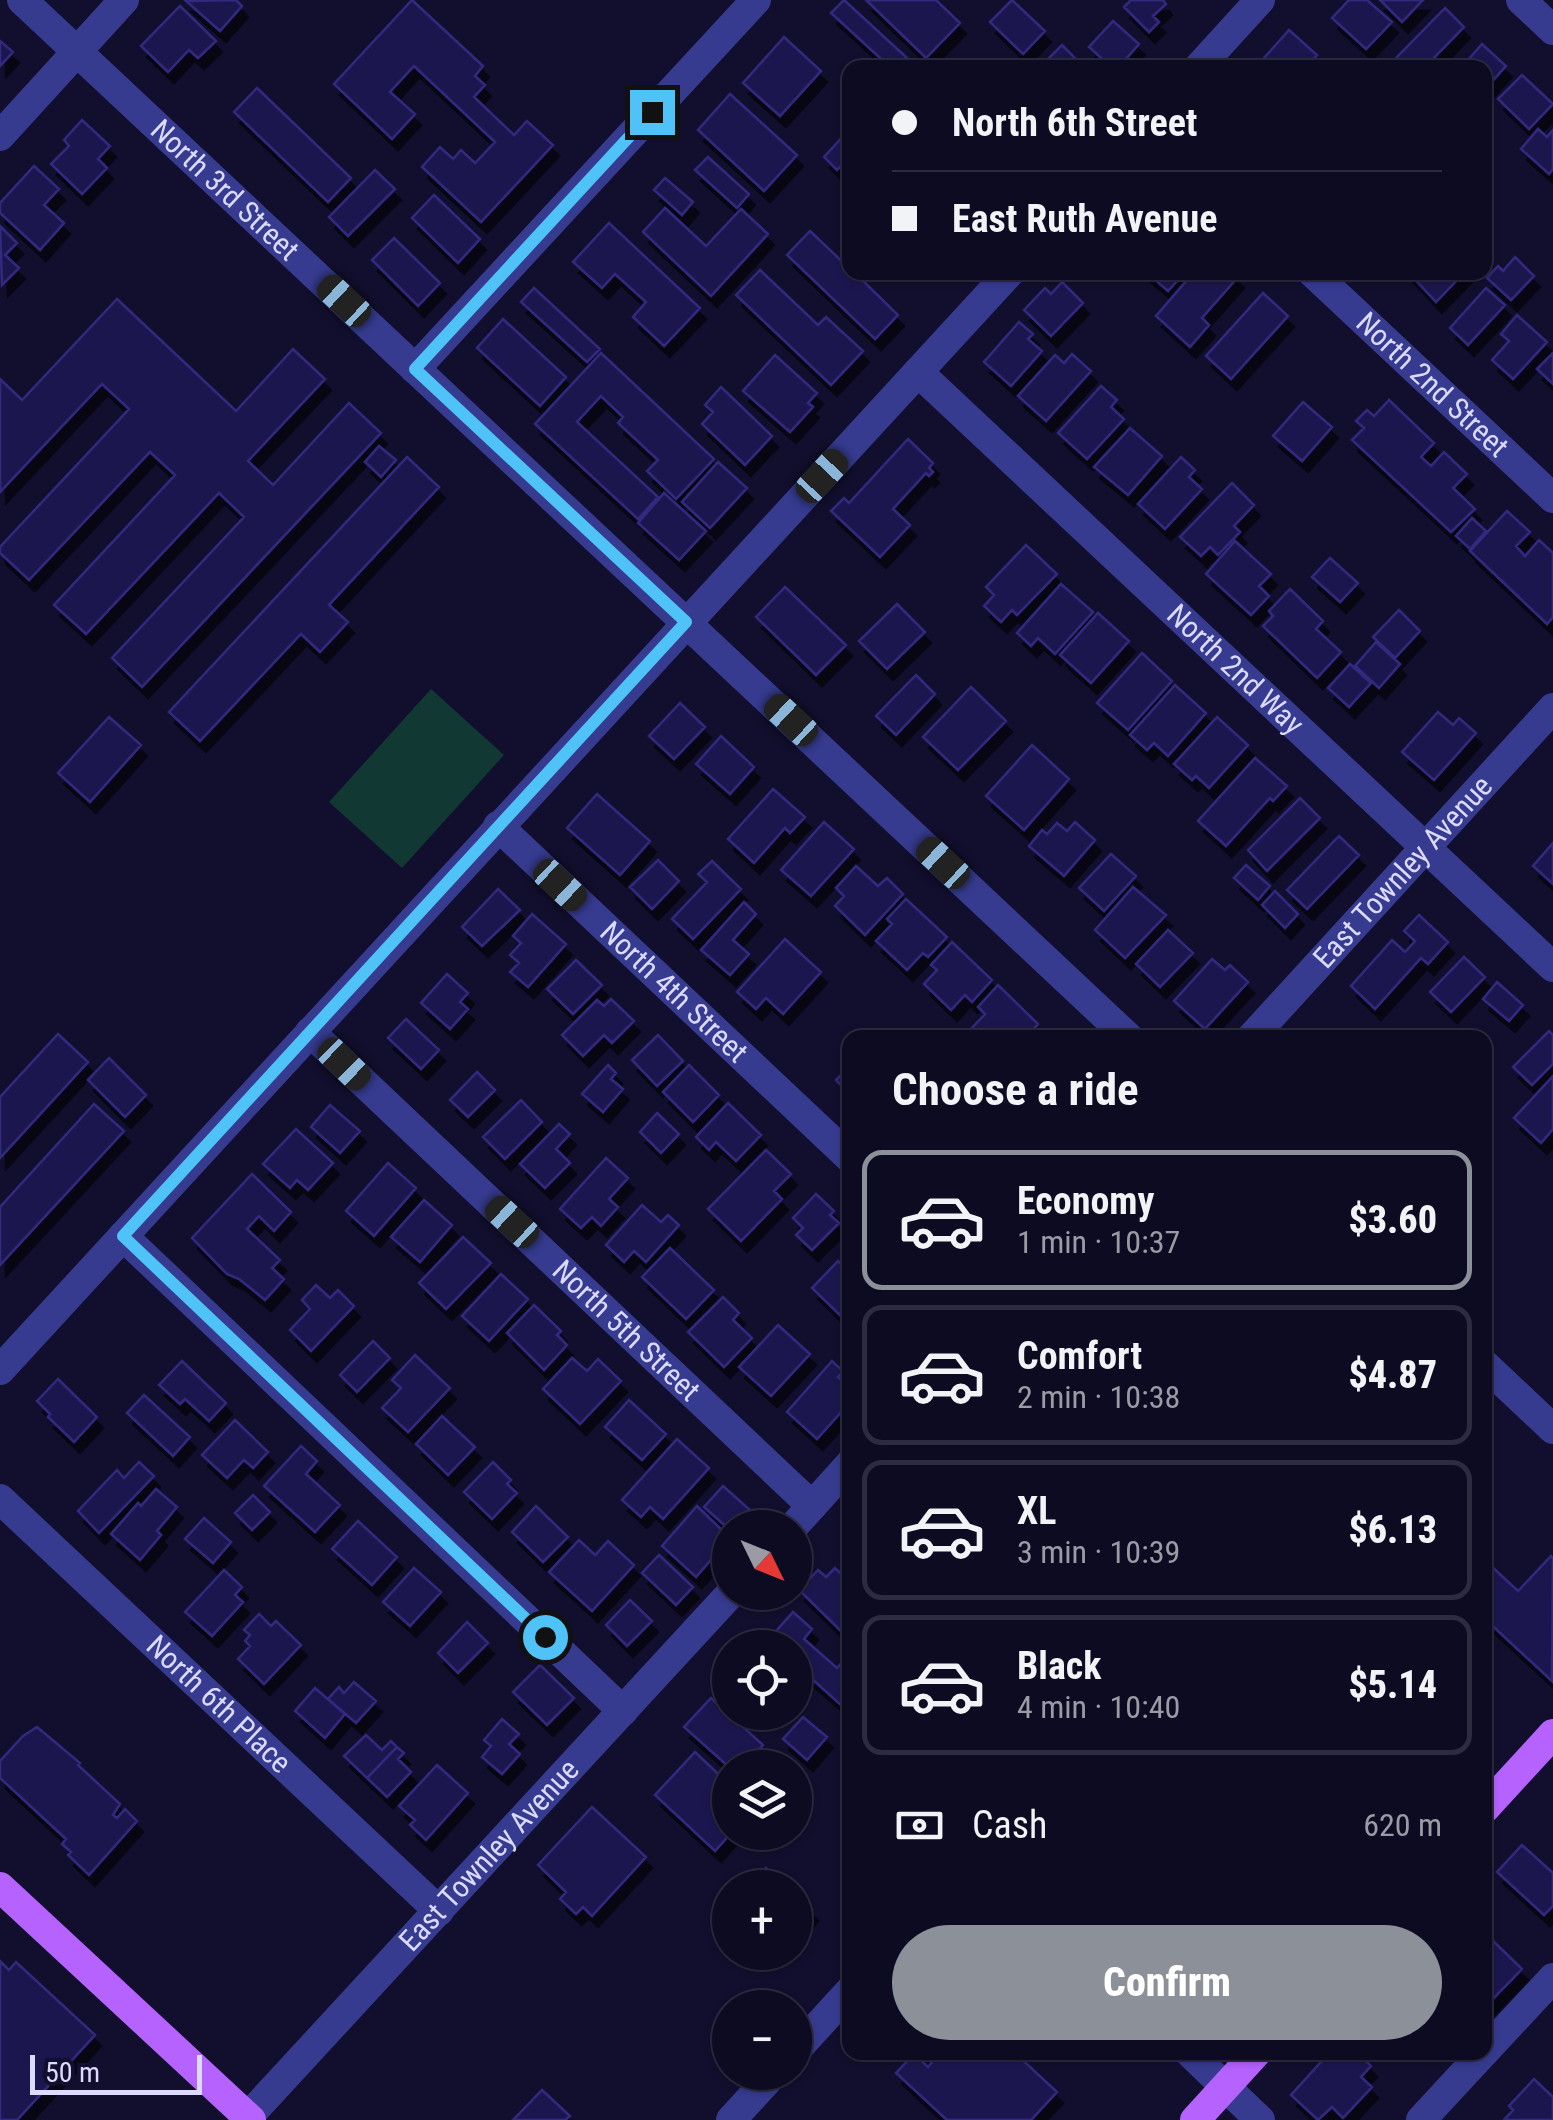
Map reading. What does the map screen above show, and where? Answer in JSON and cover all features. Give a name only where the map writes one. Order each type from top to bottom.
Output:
[{"type":"main road","points":[[1492,1800],[1553,1734]]},
{"type":"main road","points":[[0,1887],[247,2119]]},
{"type":"main road","points":[[1195,2120],[1250,2060]]},
{"type":"street","name":"North 3rd Street","points":[[22,0],[1120,1030]]},
{"type":"street","points":[[0,136],[124,0]]},
{"type":"street","points":[[415,369],[756,0]]},
{"type":"street","points":[[1205,60],[1260,0]]},
{"type":"street","points":[[1521,0],[1553,30]]},
{"type":"street","points":[[0,1370],[1003,280]]},
{"type":"street","name":"North 2nd Street","points":[[1321,280],[1553,498]]},
{"type":"street","name":"North 2nd Way","points":[[918,372],[1553,967]]},
{"type":"street","name":"East Townley Avenue","points":[[1258,1030],[1553,708]]},
{"type":"street","name":"North 4th Street","points":[[498,826],[842,1150]]},
{"type":"street","name":"North 5th Street","points":[[310,1032],[795,1510]]},
{"type":"street","points":[[123,1236],[623,1710]]},
{"type":"street","points":[[1492,1372],[1553,1430]]},
{"type":"street","points":[[808,1510],[842,1473]]},
{"type":"street","name":"North 6th Place","points":[[0,1499],[439,1911]]},
{"type":"street","name":"East Townley Avenue","points":[[247,2119],[715,1610]]},
{"type":"street","points":[[1492,2043],[1553,1978]]},
{"type":"street","points":[[812,2032],[842,2000]]},
{"type":"street","points":[[1197,2060],[1260,2120]]},
{"type":"street","points":[[1421,2120],[1477,2060]]},
{"type":"street","points":[[731,2120],[758,2090]]},
{"type":"green space","points":[[431,689],[504,755],[402,868],[329,802]]},
{"type":"building","points":[[236,0],[242,6],[220,31],[186,1]]},
{"type":"building","points":[[412,0],[483,66],[475,76],[485,85],[474,97],[514,135],[527,121],[553,145],[481,222],[422,167],[440,147],[453,159],[461,150],[475,163],[495,142],[414,66],[390,92],[415,114],[392,139],[334,84]]},
{"type":"building","points":[[844,0],[909,60],[882,60],[831,13]]},
{"type":"building","points":[[866,0],[936,0],[960,23],[926,58]]},
{"type":"building","points":[[1012,0],[1045,31],[1023,54],[990,22]]},
{"type":"building","points":[[1131,0],[1163,0],[1166,4],[1153,16],[1159,22],[1149,32],[1124,7]]},
{"type":"building","points":[[1349,0],[1367,0],[1392,22],[1366,49],[1332,18]]},
{"type":"building","points":[[1380,0],[1423,0],[1402,22]]},
{"type":"building","points":[[180,6],[216,41],[198,58],[189,50],[168,72],[141,46]]},
{"type":"building","points":[[1445,8],[1464,27],[1432,60],[1396,58]]},
{"type":"building","points":[[1113,21],[1139,44],[1125,60],[1103,60],[1089,47]]},
{"type":"building","points":[[1289,30],[1317,55],[1313,60],[1264,58]]},
{"type":"building","points":[[784,37],[821,71],[780,116],[743,83]]},
{"type":"building","points":[[0,41],[13,52],[0,66]]},
{"type":"building","points":[[1482,44],[1506,66],[1492,81],[1492,60],[1468,60]]},
{"type":"building","points":[[1062,45],[1077,60],[1047,60]]},
{"type":"building","points":[[1522,75],[1553,104],[1529,129],[1498,99]]},
{"type":"building","points":[[257,88],[351,178],[328,202],[234,112]]},
{"type":"building","points":[[730,94],[797,155],[764,191],[698,130]]},
{"type":"building","points":[[82,120],[110,146],[98,159],[107,168],[82,194],[51,164],[69,146],[64,140]]},
{"type":"building","points":[[1538,129],[1547,137],[1553,130],[1553,169],[1549,174],[1521,149]]},
{"type":"building","points":[[842,138],[842,165],[837,170],[824,157]]},
{"type":"building","points":[[708,157],[749,194],[737,208],[695,170]]},
{"type":"building","points":[[34,166],[59,189],[44,205],[64,223],[40,250],[0,213],[0,203]]},
{"type":"building","points":[[375,170],[395,189],[348,236],[329,217]]},
{"type":"building","points":[[665,178],[693,202],[682,215],[654,190]]},
{"type":"building","points":[[434,195],[480,239],[458,263],[412,218]]},
{"type":"building","points":[[665,208],[706,246],[741,209],[768,234],[711,296],[643,232]]},
{"type":"building","points":[[609,223],[700,308],[664,346],[633,317],[646,302],[615,274],[602,288],[573,262]]},
{"type":"building","points":[[0,226],[17,243],[5,255],[19,268],[2,285]]},
{"type":"building","points":[[810,231],[842,261],[842,280],[862,280],[898,315],[875,339],[787,255]]},
{"type":"building","points":[[394,238],[440,283],[418,306],[372,260]]},
{"type":"building","points":[[1515,257],[1534,276],[1511,300],[1489,280],[1498,266],[1503,271]]},
{"type":"building","points":[[760,270],[818,325],[826,317],[863,351],[831,385],[736,295]]},
{"type":"building","points":[[1155,280],[1178,280],[1168,291]]},
{"type":"building","points":[[1187,280],[1235,280],[1202,318],[1209,325],[1190,347],[1156,316]]},
{"type":"building","points":[[1415,280],[1457,280],[1436,302]]},
{"type":"building","points":[[1062,282],[1083,303],[1051,336],[1024,310],[1045,288],[1051,294]]},
{"type":"building","points":[[534,288],[600,349],[587,362],[521,302]]},
{"type":"building","points":[[1486,288],[1505,305],[1468,345],[1450,328]]},
{"type":"building","points":[[1263,293],[1288,316],[1231,379],[1206,356]]},
{"type":"building","points":[[117,299],[236,411],[293,349],[325,379],[248,461],[273,485],[349,403],[381,433],[142,687],[112,658],[244,517],[219,493],[86,634],[54,605],[175,475],[150,452],[29,580],[0,553],[0,547],[129,409],[102,384],[0,492],[0,379],[22,400]]},
{"type":"building","points":[[1517,315],[1547,342],[1513,379],[1492,360],[1509,341],[1501,334]]},
{"type":"building","points":[[503,319],[566,377],[540,406],[477,348]]},
{"type":"building","points":[[1019,322],[1033,334],[1028,339],[1042,351],[1011,386],[984,362]]},
{"type":"building","points":[[601,353],[714,459],[676,499],[647,471],[658,460],[618,423],[623,417],[601,396],[577,422],[658,497],[638,519],[535,424]]},
{"type":"building","points":[[1553,353],[1553,384],[1537,369]]},
{"type":"building","points":[[1072,354],[1091,371],[1046,421],[1018,396],[1055,355],[1064,363]]},
{"type":"building","points":[[775,355],[817,393],[808,403],[813,407],[790,432],[743,391]]},
{"type":"building","points":[[1101,386],[1117,400],[1111,407],[1124,419],[1087,459],[1058,433]]},
{"type":"building","points":[[721,387],[772,436],[745,465],[702,424],[713,412],[705,405]]},
{"type":"building","points":[[1389,400],[1434,443],[1421,457],[1431,466],[1444,452],[1467,474],[1453,488],[1475,509],[1451,532],[1352,440],[1364,428],[1356,421],[1367,410],[1374,416]]},
{"type":"building","points":[[1303,402],[1332,427],[1302,461],[1273,436]]},
{"type":"building","points":[[1130,428],[1162,456],[1128,495],[1094,467]]},
{"type":"building","points":[[908,439],[933,463],[929,468],[933,472],[929,476],[926,473],[893,509],[910,525],[880,557],[831,511],[844,498],[849,503]]},
{"type":"building","points":[[379,446],[396,460],[381,477],[365,462]]},
{"type":"building","points":[[407,457],[439,487],[329,605],[348,622],[320,652],[301,634],[200,741],[169,712]]},
{"type":"building","points":[[1181,457],[1195,470],[1189,477],[1202,489],[1165,529],[1138,504]]},
{"type":"building","points":[[718,462],[747,488],[710,528],[682,502]]},
{"type":"building","points":[[1232,483],[1254,505],[1234,526],[1240,532],[1218,555],[1210,547],[1201,556],[1180,537]]},
{"type":"building","points":[[664,493],[706,531],[679,560],[638,523]]},
{"type":"building","points":[[1507,511],[1530,532],[1516,546],[1525,556],[1539,540],[1553,553],[1553,617],[1547,624],[1470,551]]},
{"type":"building","points":[[1472,518],[1486,531],[1470,549],[1456,536]]},
{"type":"building","points":[[1235,541],[1271,574],[1259,586],[1269,596],[1251,615],[1206,574]]},
{"type":"building","points":[[1026,545],[1057,574],[1017,615],[1012,610],[1001,622],[984,606],[994,595],[986,587]]},
{"type":"building","points":[[1330,558],[1358,583],[1340,602],[1312,577]]},
{"type":"building","points":[[1061,584],[1093,612],[1055,654],[1038,638],[1031,646],[1017,633]]},
{"type":"building","points":[[785,587],[846,645],[816,675],[756,617]]},
{"type":"building","points":[[1290,589],[1323,621],[1316,629],[1341,652],[1317,678],[1263,626],[1273,616],[1269,611]]},
{"type":"building","points":[[897,604],[925,632],[887,669],[859,641]]},
{"type":"building","points":[[1399,610],[1420,631],[1395,658],[1373,637]]},
{"type":"building","points":[[1098,613],[1129,641],[1091,683],[1060,655]]},
{"type":"building","points":[[1376,642],[1400,664],[1379,688],[1355,666]]},
{"type":"building","points":[[1142,653],[1172,681],[1128,730],[1097,703]]},
{"type":"building","points":[[1350,664],[1371,683],[1349,707],[1328,688]]},
{"type":"building","points":[[916,675],[935,694],[896,735],[876,716]]},
{"type":"building","points":[[1175,685],[1206,713],[1168,756],[1154,743],[1147,750],[1130,735]]},
{"type":"building","points":[[971,687],[1006,721],[958,770],[923,737]]},
{"type":"building","points":[[680,703],[705,727],[674,759],[649,736]]},
{"type":"building","points":[[1438,712],[1453,725],[1459,718],[1476,733],[1434,780],[1402,752]]},
{"type":"building","points":[[109,717],[141,745],[90,802],[58,773]]},
{"type":"building","points":[[1217,717],[1248,745],[1209,788],[1196,776],[1192,780],[1174,764]]},
{"type":"building","points":[[721,736],[754,767],[730,794],[696,764]]},
{"type":"building","points":[[1032,745],[1069,779],[1024,830],[986,796]]},
{"type":"building","points":[[1255,758],[1287,786],[1273,801],[1270,798],[1226,846],[1198,821]]},
{"type":"building","points":[[773,789],[805,817],[790,833],[785,828],[754,863],[728,839]]},
{"type":"building","points":[[597,794],[650,841],[620,875],[567,828]]},
{"type":"building","points":[[1300,798],[1320,818],[1267,871],[1248,850]]},
{"type":"building","points":[[824,822],[854,849],[811,896],[781,870]]},
{"type":"building","points":[[1075,822],[1095,840],[1064,876],[1029,846],[1042,830],[1047,834],[1057,823],[1067,831]]},
{"type":"building","points":[[1339,836],[1359,855],[1307,909],[1287,890]]},
{"type":"building","points":[[1553,843],[1553,884],[1533,866]]},
{"type":"building","points":[[1111,854],[1136,876],[1104,911],[1079,888]]},
{"type":"building","points":[[658,860],[679,881],[652,909],[630,887]]},
{"type":"building","points":[[712,861],[741,889],[693,939],[672,919],[707,882],[698,874]]},
{"type":"building","points":[[1246,865],[1270,886],[1258,900],[1234,878]]},
{"type":"building","points":[[856,866],[878,886],[887,878],[903,894],[865,935],[835,906],[844,896],[836,888]]},
{"type":"building","points":[[1133,887],[1166,915],[1125,958],[1095,930]]},
{"type":"building","points":[[498,889],[520,910],[482,946],[462,927]]},
{"type":"building","points":[[1275,891],[1298,914],[1285,928],[1262,905]]},
{"type":"building","points":[[906,899],[947,937],[928,957],[923,953],[907,970],[876,941],[892,924],[887,919]]},
{"type":"building","points":[[744,902],[756,914],[733,940],[749,954],[730,975],[701,950]]},
{"type":"building","points":[[532,914],[566,944],[528,987],[510,972],[519,963],[510,955],[521,943],[513,936]]},
{"type":"building","points":[[1419,915],[1448,942],[1428,964],[1421,958],[1375,1009],[1351,986],[1392,940],[1405,952],[1415,941],[1404,931]]},
{"type":"building","points":[[1168,930],[1193,953],[1160,987],[1136,964]]},
{"type":"building","points":[[785,939],[821,972],[783,1014],[766,998],[756,1009],[737,992]]},
{"type":"building","points":[[952,942],[992,980],[972,1002],[965,995],[951,1010],[924,984],[937,970],[931,965]]},
{"type":"building","points":[[1464,957],[1485,977],[1451,1012],[1430,992]]},
{"type":"building","points":[[1212,959],[1225,970],[1230,965],[1248,982],[1205,1029],[1174,1001]]},
{"type":"building","points":[[576,960],[602,985],[573,1014],[547,989]]},
{"type":"building","points":[[447,974],[468,993],[460,1002],[468,1009],[450,1029],[421,1003]]},
{"type":"building","points":[[1497,982],[1523,1005],[1509,1021],[1483,999]]},
{"type":"building","points":[[998,985],[1038,1024],[1033,1030],[972,1030],[985,1014],[978,1007]]},
{"type":"building","points":[[611,999],[634,1021],[612,1043],[604,1035],[583,1056],[562,1035],[597,1000],[604,1006]]},
{"type":"building","points":[[406,1019],[439,1050],[421,1069],[388,1038]]},
{"type":"building","points":[[1549,1031],[1553,1035],[1553,1064],[1532,1085],[1513,1067]]},
{"type":"building","points":[[58,1034],[88,1062],[0,1158],[0,1097]]},
{"type":"building","points":[[658,1035],[683,1061],[657,1086],[632,1060]]},
{"type":"building","points":[[109,1058],[146,1095],[125,1117],[88,1080]]},
{"type":"building","points":[[608,1065],[616,1073],[611,1079],[623,1089],[603,1112],[582,1094]]},
{"type":"building","points":[[689,1065],[719,1095],[693,1122],[663,1092]]},
{"type":"building","points":[[477,1072],[495,1090],[468,1117],[450,1100]]},
{"type":"building","points":[[1553,1076],[1553,1129],[1541,1143],[1514,1118]]},
{"type":"building","points":[[521,1100],[542,1122],[505,1159],[483,1137]]},
{"type":"building","points":[[728,1103],[761,1135],[736,1161],[716,1142],[709,1150],[696,1137]]},
{"type":"building","points":[[94,1104],[124,1131],[0,1265],[0,1207]]},
{"type":"building","points":[[330,1105],[360,1131],[340,1153],[311,1127]]},
{"type":"building","points":[[657,1113],[679,1134],[661,1153],[640,1132]]},
{"type":"building","points":[[559,1124],[570,1134],[556,1149],[570,1163],[545,1188],[520,1164]]},
{"type":"building","points":[[296,1129],[333,1163],[308,1190],[297,1180],[290,1188],[263,1164]]},
{"type":"building","points":[[766,1150],[791,1174],[774,1191],[782,1199],[741,1241],[708,1209]]},
{"type":"building","points":[[606,1158],[628,1178],[609,1199],[618,1207],[601,1226],[592,1217],[581,1228],[560,1209]]},
{"type":"building","points":[[388,1163],[416,1188],[374,1236],[346,1211]]},
{"type":"building","points":[[252,1174],[291,1212],[274,1231],[259,1216],[247,1229],[280,1260],[272,1268],[284,1279],[265,1300],[227,1274],[192,1238]]},
{"type":"building","points":[[816,1194],[834,1211],[830,1215],[839,1223],[812,1250],[796,1235],[803,1228],[793,1218]]},
{"type":"building","points":[[424,1200],[452,1225],[420,1262],[391,1237]]},
{"type":"building","points":[[642,1205],[661,1222],[668,1215],[679,1225],[646,1262],[634,1251],[624,1262],[606,1245]]},
{"type":"building","points":[[463,1237],[491,1263],[446,1309],[419,1283]]},
{"type":"building","points":[[670,1248],[714,1290],[686,1319],[642,1277]]},
{"type":"building","points":[[838,1261],[842,1265],[842,1317],[812,1288]]},
{"type":"building","points":[[501,1274],[528,1299],[489,1341],[462,1316]]},
{"type":"building","points":[[316,1285],[330,1298],[338,1290],[354,1306],[311,1351],[290,1330],[310,1309],[302,1300]]},
{"type":"building","points":[[723,1297],[739,1313],[733,1320],[752,1338],[724,1367],[688,1332]]},
{"type":"building","points":[[534,1305],[561,1331],[557,1335],[567,1345],[544,1370],[507,1333]]},
{"type":"building","points":[[778,1325],[810,1354],[771,1396],[739,1367]]},
{"type":"building","points":[[373,1341],[390,1358],[357,1392],[340,1375]]},
{"type":"building","points":[[415,1355],[450,1388],[408,1432],[382,1408],[401,1388],[392,1380]]},
{"type":"building","points":[[572,1358],[587,1371],[598,1359],[621,1381],[580,1424],[543,1389]]},
{"type":"building","points":[[182,1361],[226,1403],[209,1421],[185,1399],[180,1404],[159,1385]]},
{"type":"building","points":[[832,1361],[842,1370],[838,1377],[842,1380],[842,1411],[817,1439],[787,1412]]},
{"type":"building","points":[[58,1379],[97,1417],[74,1442],[37,1401]]},
{"type":"building","points":[[144,1395],[190,1437],[173,1456],[127,1413]]},
{"type":"building","points":[[629,1400],[666,1434],[642,1460],[605,1427]]},
{"type":"building","points":[[442,1416],[475,1447],[448,1475],[416,1444]]},
{"type":"building","points":[[235,1420],[268,1452],[253,1468],[244,1460],[227,1478],[202,1455]]},
{"type":"building","points":[[677,1439],[709,1468],[663,1519],[650,1507],[641,1517],[622,1500]]},
{"type":"building","points":[[301,1446],[317,1461],[306,1474],[340,1505],[315,1532],[264,1486]]},
{"type":"building","points":[[139,1462],[154,1476],[99,1533],[78,1511],[117,1470],[124,1478]]},
{"type":"building","points":[[493,1462],[511,1480],[507,1484],[517,1493],[492,1519],[464,1492]]},
{"type":"building","points":[[723,1486],[750,1510],[712,1510],[712,1514],[704,1507]]},
{"type":"building","points":[[156,1489],[177,1507],[140,1560],[111,1534]]},
{"type":"building","points":[[253,1495],[270,1512],[252,1530],[235,1513]]},
{"type":"building","points":[[536,1506],[568,1537],[543,1562],[512,1532]]},
{"type":"building","points":[[697,1506],[712,1521],[712,1559],[696,1577],[662,1546]]},
{"type":"building","points":[[204,1518],[231,1542],[213,1563],[185,1539]]},
{"type":"building","points":[[358,1521],[397,1557],[372,1585],[332,1549]]},
{"type":"building","points":[[579,1540],[595,1555],[608,1541],[634,1565],[592,1611],[549,1572]]},
{"type":"building","points":[[659,1555],[693,1587],[676,1605],[642,1573]]},
{"type":"building","points":[[1551,1556],[1552,1681],[1492,1625],[1492,1567],[1518,1591]]},
{"type":"building","points":[[414,1568],[441,1592],[410,1626],[383,1602]]},
{"type":"building","points":[[835,1568],[842,1575],[842,1632],[812,1603],[812,1576],[818,1570],[826,1577]]},
{"type":"building","points":[[224,1570],[242,1587],[235,1595],[243,1602],[212,1636],[185,1612]]},
{"type":"building","points":[[630,1600],[652,1621],[627,1646],[606,1625]]},
{"type":"building","points":[[793,1612],[811,1630],[777,1630]]},
{"type":"building","points":[[259,1614],[271,1626],[276,1621],[301,1645],[264,1684],[238,1659],[250,1646],[245,1641],[250,1635],[244,1630]]},
{"type":"building","points":[[467,1622],[488,1643],[458,1673],[438,1653]]},
{"type":"building","points":[[812,1646],[837,1668],[842,1663],[841,1705],[812,1679]]},
{"type":"building","points":[[540,1665],[574,1698],[547,1725],[513,1692]]},
{"type":"building","points":[[354,1682],[376,1701],[356,1723],[328,1699],[339,1687],[344,1693]]},
{"type":"building","points":[[315,1688],[345,1714],[325,1738],[295,1711]]},
{"type":"building","points":[[711,1698],[712,1730],[746,1730],[763,1745],[759,1750],[712,1752],[684,1727]]},
{"type":"building","points":[[502,1719],[519,1734],[509,1744],[520,1754],[502,1774],[482,1757],[491,1746],[484,1740]]},
{"type":"building","points":[[812,1724],[827,1737],[812,1754],[812,1750],[796,1750],[783,1739],[791,1730],[812,1730]]},
{"type":"building","points":[[37,1727],[120,1804],[113,1815],[117,1818],[125,1809],[137,1821],[89,1875],[68,1855],[71,1852],[62,1844],[66,1839],[0,1778],[0,1761]]},
{"type":"building","points":[[366,1735],[382,1750],[391,1741],[397,1747],[367,1778],[344,1756]]},
{"type":"building","points":[[397,1747],[404,1753],[398,1759],[411,1772],[387,1797],[367,1778]]},
{"type":"building","points":[[695,1752],[712,1768],[712,1848],[655,1795]]},
{"type":"building","points":[[437,1765],[468,1793],[426,1840],[410,1825],[415,1820],[399,1806]]},
{"type":"building","points":[[592,1807],[646,1857],[592,1916],[583,1907],[576,1914],[560,1899],[566,1892],[538,1865]]},
{"type":"building","points":[[1522,1845],[1553,1873],[1553,1906],[1544,1915],[1497,1872]]},
{"type":"building","points":[[1492,1940],[1522,1969],[1492,2000]]},
{"type":"building","points":[[0,1961],[9,1970],[16,1962],[95,2035],[17,2120],[0,2120]]},
{"type":"building","points":[[908,2060],[920,2060],[928,2067],[934,2060],[1023,2060],[1057,2092],[1031,2120],[947,2120],[896,2073]]},
{"type":"building","points":[[1323,2060],[1365,2060],[1371,2066],[1361,2077],[1372,2087],[1343,2118],[1332,2107],[1318,2120],[1291,2095]]},
{"type":"building","points":[[1534,2079],[1553,2097],[1553,2120],[1504,2120],[1513,2110],[1509,2106]]},
{"type":"building","points":[[542,2090],[570,2116],[565,2120],[513,2120]]},
{"type":"route","points":[[545,1637],[123,1236],[686,622],[415,369],[652,112]]}]
